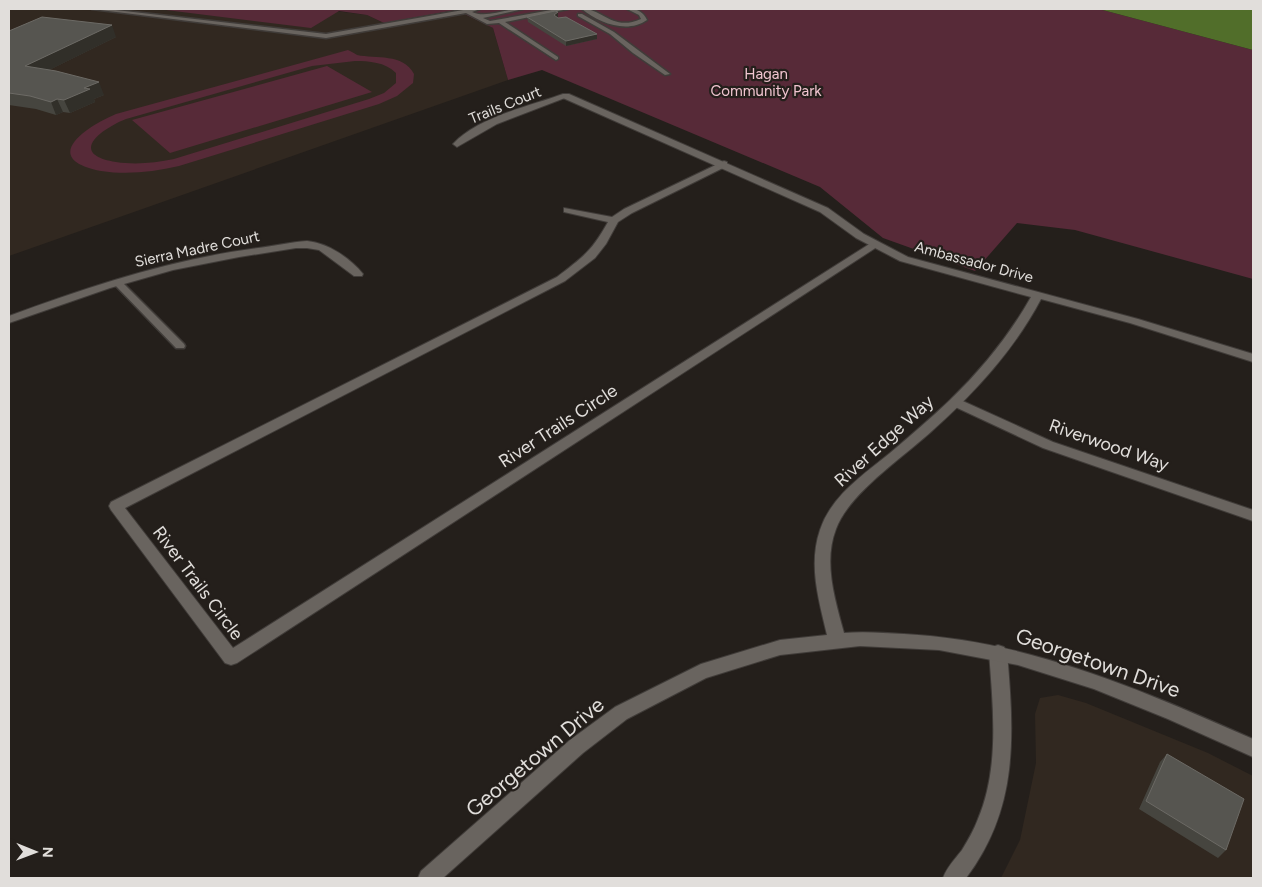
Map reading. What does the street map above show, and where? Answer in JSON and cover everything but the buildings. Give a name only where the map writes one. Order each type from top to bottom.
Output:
[{"type":"street","name":"Trails Court","points":[[457,144],[468,134],[482,127],[566,96]]},
{"type":"street","name":"Ambassador Drive","points":[[566,96],[724,164],[824,210],[875,244],[904,259],[920,265],[1134,321],[1253,358]]},
{"type":"street","name":"River Trails Circle","points":[[724,164],[628,211],[614,220],[591,256],[562,278],[116,506],[231,658],[875,244]]},
{"type":"street","points":[[568,210],[614,220]]},
{"type":"street","name":"Sierra Madre Court","points":[[9,320],[52,303],[152,271],[259,250],[311,244],[321,246],[358,274]]},
{"type":"street","name":"River Edge Way","points":[[837,640],[824,588],[822,562],[826,537],[834,515],[848,496],[956,402],[998,357],[1018,329],[1038,295]]},
{"type":"street","name":"Riverwood Way","points":[[956,402],[1004,427],[1049,446],[1172,486],[1253,516]]},
{"type":"street","name":"Georgetown Drive","points":[[428,878],[582,742],[620,714],[660,690],[701,671],[742,657],[785,646],[837,640],[880,638],[926,640],[998,652],[1044,664],[1130,694],[1200,723],[1253,748]]},
{"type":"street","points":[[953,878],[975,847],[992,810],[1002,772],[1004,734],[998,652]]},
{"type":"lane","points":[[95,9],[316,35],[339,35],[477,9]]},
{"type":"lane","points":[[478,17],[520,9]]},
{"type":"lane","points":[[467,10],[489,23],[565,9]]},
{"type":"lane","points":[[585,9],[616,23],[637,23],[644,20],[641,14],[630,9]]},
{"type":"lane","points":[[591,12],[577,16],[612,33],[667,74]]},
{"type":"lane","points":[[500,21],[556,58]]},
{"type":"lane","points":[[118,283],[180,346]]},
{"type":"shaded area","points":[[9,9],[319,9],[367,15],[384,23],[456,10],[493,28],[508,80],[9,256]]},
{"type":"shaded area","points":[[1099,9],[1253,9],[1253,50]]},
{"type":"shaded area","points":[[1058,695],[1086,703],[1208,753],[1253,776],[1253,878],[1001,878],[1020,840],[1036,763],[1035,714],[1040,698]]},
{"type":"green space","name":"Hagan Community Park","points":[[158,9],[1099,9],[1253,50],[1253,279],[1075,230],[1017,223],[975,271],[883,238],[820,187],[542,70],[508,80],[493,28],[456,10],[384,23],[367,15],[339,11],[311,28]]},
{"type":"green space","points":[[348,50],[357,55],[396,60],[409,67],[414,74],[413,83],[397,96],[379,104],[179,166],[160,170],[120,173],[101,171],[83,166],[73,159],[70,151],[81,135],[116,114]],"holes":[[[355,61],[387,66],[396,73],[396,83],[384,93],[369,99],[160,162],[116,162],[101,158],[93,153],[91,148],[93,141],[99,135],[116,123],[126,119],[312,66]]]},
{"type":"green space","points":[[327,66],[372,92],[170,153],[132,120]]}]
